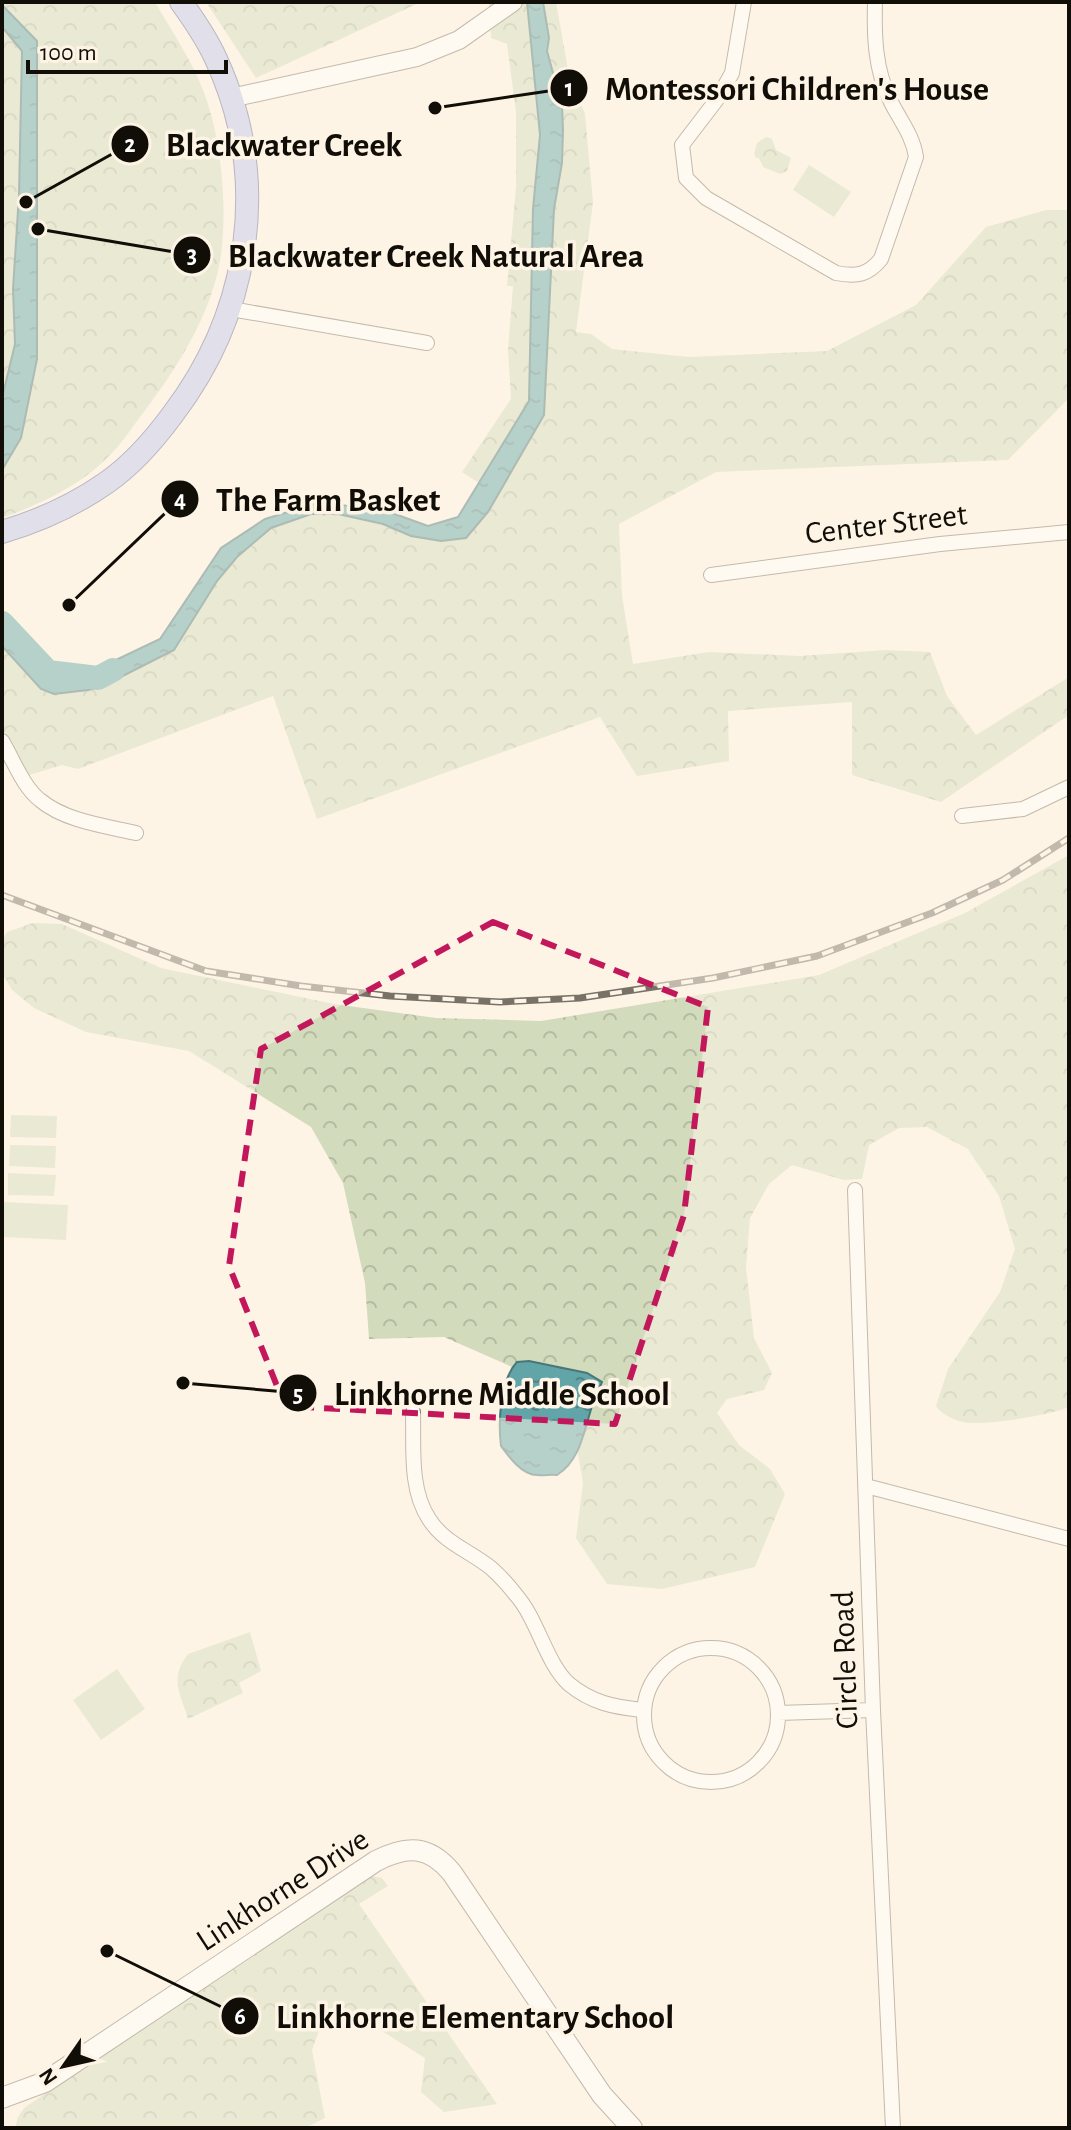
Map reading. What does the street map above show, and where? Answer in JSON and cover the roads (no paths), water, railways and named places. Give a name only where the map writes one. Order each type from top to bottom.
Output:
[{"type":"main road","points":[[2,532],[40,521],[82,498],[107,482],[137,456],[157,436],[187,396],[213,351],[231,309],[244,258],[247,192],[242,139],[216,58],[181,2]]},
{"type":"main road","name":"Linkhorne Drive","points":[[2,2098],[45,2082],[376,1861],[388,1854],[411,1849],[433,1855],[452,1873],[602,2095],[632,2128]]},
{"type":"street","points":[[231,98],[417,57],[459,40],[513,2]]},
{"type":"street","points":[[744,2],[732,73],[718,98],[682,145],[686,178],[706,198],[836,273],[852,276],[870,272],[881,259],[916,157],[914,143],[881,78],[874,42],[875,2]]},
{"type":"street","points":[[231,309],[427,343]]},
{"type":"street","name":"Center Street","points":[[711,575],[940,544],[1069,532]]},
{"type":"street","points":[[2,741],[31,791],[41,802],[77,819],[136,833]]},
{"type":"street","points":[[962,816],[1023,809],[1069,787]]},
{"type":"street","name":"Circle Road","points":[[855,1190],[873,1710],[893,2128]]},
{"type":"street","points":[[413,1412],[415,1475],[428,1519],[456,1546],[490,1567],[518,1596],[566,1681],[591,1700],[612,1707],[642,1710]]},
{"type":"street","points":[[866,1486],[1069,1539]]},
{"type":"street","points":[[706,1647],[727,1650],[747,1658],[763,1673],[774,1692],[778,1713],[772,1741],[757,1764],[741,1775],[723,1781],[704,1782],[686,1778],[669,1768],[656,1754],[647,1738],[642,1710],[649,1691],[668,1666],[685,1652],[706,1647]]},
{"type":"street","points":[[778,1713],[873,1710]]},
{"type":"water","points":[[527,2],[543,2],[549,38],[547,51],[562,106],[563,130],[562,163],[554,209],[544,415],[488,512],[466,538],[441,541],[411,536],[383,524],[338,514],[311,514],[271,528],[237,557],[217,581],[174,650],[105,685],[88,690],[54,694],[41,689],[2,646],[2,629],[51,677],[76,679],[160,639],[221,548],[265,519],[318,503],[381,509],[428,526],[458,517],[529,401],[533,209],[540,135]]},
{"type":"water","points":[[2,5],[37,41],[37,359],[21,438],[2,470],[2,398],[15,344],[13,289],[19,195],[22,51],[2,27]]},
{"type":"water","points":[[529,1361],[587,1373],[602,1382],[576,1454],[557,1475],[526,1472],[501,1446],[500,1414],[507,1379],[517,1362]]},
{"type":"waterway","points":[[2,623],[48,672],[98,678],[113,670]]},
{"type":"railway","points":[[2,895],[206,971],[390,996],[500,1002],[580,998],[713,978],[817,956],[932,913],[1003,880],[1069,838]]},
{"type":"place","name":"Montessori Children's House","points":[[435,108]]},
{"type":"place","name":"Blackwater Creek","points":[[26,202]]},
{"type":"place","name":"Blackwater Creek Natural Area","points":[[38,229]]},
{"type":"place","name":"The Farm Basket","points":[[69,605]]},
{"type":"place","name":"Linkhorne Middle School","points":[[183,1383]]},
{"type":"place","name":"Linkhorne Elementary School","points":[[107,1951]]}]
